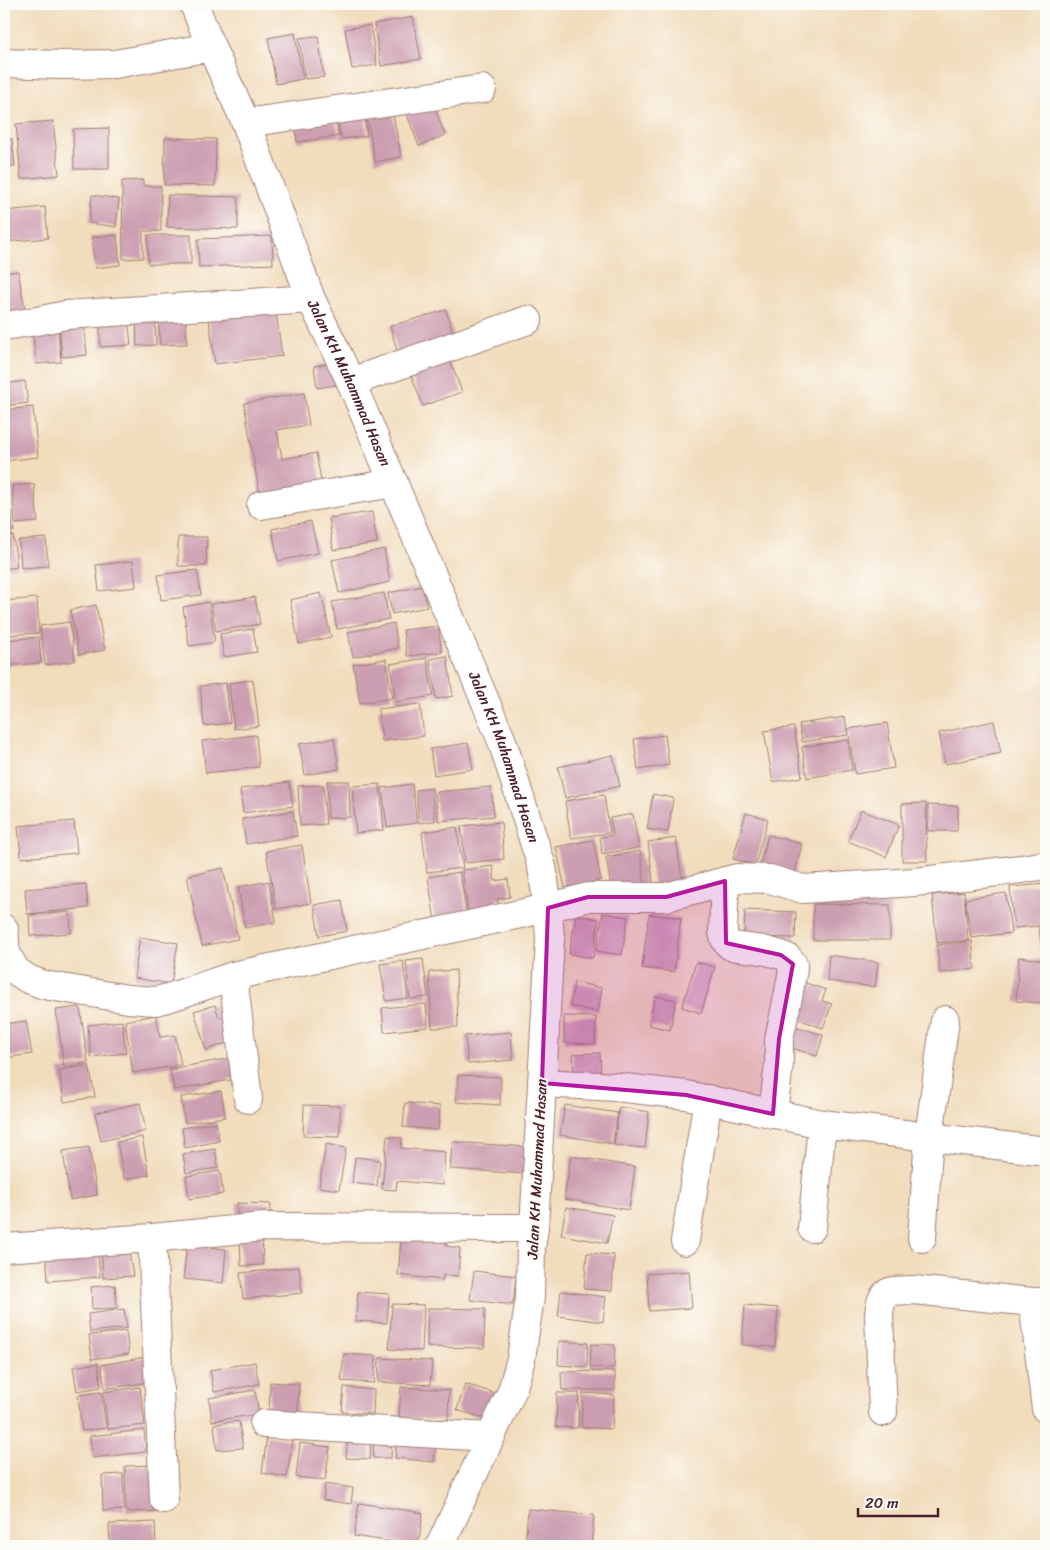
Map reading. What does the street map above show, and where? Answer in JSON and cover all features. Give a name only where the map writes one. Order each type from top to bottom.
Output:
[{"type":"street","name":"Jalan KH Muhammad Hasan","points":[[194,4],[211,47],[246,123],[311,299],[351,382],[502,742],[542,867],[550,939],[534,1228],[531,1247],[530,1297],[520,1359],[512,1391],[440,1546]]},
{"type":"street","points":[[4,63],[115,64],[211,47]]},
{"type":"street","points":[[246,123],[482,89]]},
{"type":"street","points":[[4,326],[66,315],[311,299]]},
{"type":"street","points":[[351,382],[528,320]]},
{"type":"street","points":[[261,505],[394,483]]},
{"type":"street","points":[[4,929],[6,954],[16,971],[28,979],[44,985],[128,999],[156,1000],[171,998],[233,976],[548,908],[588,897],[666,897],[737,878],[770,879],[804,889],[915,882],[1046,865]]},
{"type":"street","points":[[726,881],[723,932],[727,944],[781,955],[788,958],[793,964],[779,1039],[779,1064],[772,1114]]},
{"type":"street","points":[[233,976],[248,1099]]},
{"type":"street","points":[[922,1238],[929,1136],[945,1020]]},
{"type":"street","points":[[542,1083],[616,1087],[686,1095],[822,1124],[1046,1151]]},
{"type":"street","points":[[685,1241],[708,1100]]},
{"type":"street","points":[[812,1228],[822,1124]]},
{"type":"street","points":[[4,1248],[152,1238],[263,1227],[534,1228]]},
{"type":"street","points":[[152,1238],[164,1498]]},
{"type":"street","points":[[883,1412],[879,1314],[881,1299],[886,1294],[896,1291],[913,1290],[1040,1302],[1046,1409]]},
{"type":"street","points":[[264,1424],[490,1437]]},
{"type":"highlighted area","points":[[725,881],[726,943],[781,955],[793,964],[779,1039],[773,1114],[686,1095],[542,1083],[548,908],[588,897],[666,897]]},
{"type":"building","points":[[413,17],[421,59],[381,66],[374,24]]},
{"type":"building","points":[[370,25],[377,65],[352,69],[345,29]]},
{"type":"building","points":[[295,33],[303,79],[276,84],[268,38]]},
{"type":"building","points":[[318,36],[324,77],[305,79],[299,38]]},
{"type":"building","points":[[431,97],[445,135],[419,146],[404,107]]},
{"type":"building","points":[[364,107],[367,136],[341,139],[337,111]]},
{"type":"building","points":[[393,114],[401,157],[375,162],[367,119]]},
{"type":"building","points":[[335,116],[339,136],[297,142],[295,119]]},
{"type":"building","points":[[53,121],[59,175],[21,179],[16,124]]},
{"type":"building","points":[[109,128],[109,169],[74,169],[73,129]]},
{"type":"building","points":[[165,138],[216,139],[215,186],[164,185]]},
{"type":"building","points":[[4,139],[12,139],[15,166],[4,167]]},
{"type":"building","points":[[4,173],[7,173],[10,199],[4,200]]},
{"type":"building","points":[[143,180],[143,186],[161,186],[161,231],[143,231],[143,258],[123,259],[122,181]]},
{"type":"building","points":[[92,195],[119,199],[116,227],[89,223]]},
{"type":"building","points":[[168,195],[238,197],[238,229],[167,227]]},
{"type":"building","points":[[45,207],[48,238],[4,242],[4,211]]},
{"type":"building","points":[[117,235],[120,265],[95,268],[91,237]]},
{"type":"building","points":[[148,235],[191,235],[191,264],[148,264]]},
{"type":"building","points":[[272,236],[273,264],[199,267],[198,239]]},
{"type":"building","points":[[18,271],[26,315],[4,319],[4,273]]},
{"type":"building","points":[[275,304],[282,356],[215,364],[208,312]]},
{"type":"building","points":[[185,309],[187,344],[160,345],[158,310]]},
{"type":"building","points":[[446,310],[455,340],[399,357],[390,326]]},
{"type":"building","points":[[155,316],[156,345],[137,346],[136,317]]},
{"type":"building","points":[[100,318],[128,318],[131,345],[100,347]]},
{"type":"building","points":[[84,322],[87,355],[62,357],[59,324]]},
{"type":"building","points":[[58,323],[61,362],[36,364],[32,325]]},
{"type":"building","points":[[449,357],[462,392],[423,406],[410,372]]},
{"type":"building","points":[[334,363],[336,385],[317,388],[314,366]]},
{"type":"building","points":[[25,381],[28,403],[4,406],[4,384]]},
{"type":"building","points":[[304,393],[309,425],[277,430],[282,459],[316,453],[322,486],[260,497],[244,403]]},
{"type":"building","points":[[33,407],[38,457],[4,461],[4,410]]},
{"type":"building","points":[[34,484],[38,522],[15,524],[12,486]]},
{"type":"building","points":[[5,490],[14,531],[4,532]]},
{"type":"building","points":[[372,512],[377,543],[333,550],[329,518]]},
{"type":"building","points":[[311,521],[318,553],[278,561],[272,529]]},
{"type":"building","points":[[13,535],[17,567],[4,569],[4,536]]},
{"type":"building","points":[[178,537],[207,537],[206,566],[178,566]]},
{"type":"building","points":[[46,538],[48,566],[21,568],[19,540]]},
{"type":"building","points":[[384,549],[390,582],[339,593],[332,560]]},
{"type":"building","points":[[133,561],[136,587],[99,591],[96,565]]},
{"type":"building","points":[[197,570],[201,595],[161,600],[158,575]]},
{"type":"building","points":[[422,586],[427,607],[392,614],[388,593]]},
{"type":"building","points":[[321,593],[331,637],[299,644],[290,600]]},
{"type":"building","points":[[384,593],[389,619],[337,629],[332,602]]},
{"type":"building","points":[[255,597],[260,624],[216,631],[211,604]]},
{"type":"building","points":[[37,598],[39,633],[4,635],[4,601]]},
{"type":"building","points":[[209,602],[215,642],[189,646],[183,607]]},
{"type":"building","points":[[96,605],[105,650],[79,655],[70,610]]},
{"type":"building","points":[[70,622],[75,661],[45,665],[40,626]]},
{"type":"building","points":[[394,623],[398,648],[353,657],[348,632]]},
{"type":"building","points":[[438,626],[442,652],[407,656],[403,630]]},
{"type":"building","points":[[253,629],[257,652],[224,657],[220,634]]},
{"type":"building","points":[[39,637],[41,663],[4,666],[4,640]]},
{"type":"building","points":[[447,656],[453,696],[436,699],[430,659]]},
{"type":"building","points":[[427,658],[433,696],[396,702],[390,664]]},
{"type":"building","points":[[386,659],[392,698],[360,703],[353,664]]},
{"type":"building","points":[[253,680],[259,726],[234,729],[229,683]]},
{"type":"building","points":[[226,683],[230,723],[204,726],[200,686]]},
{"type":"building","points":[[420,704],[424,736],[382,741],[378,709]]},
{"type":"building","points":[[845,717],[848,735],[802,742],[799,724]]},
{"type":"building","points":[[994,721],[1001,753],[945,764],[939,733]]},
{"type":"building","points":[[887,723],[894,768],[855,774],[848,729]]},
{"type":"building","points":[[794,727],[802,777],[773,782],[764,731]]},
{"type":"building","points":[[256,735],[259,767],[206,773],[202,741]]},
{"type":"building","points":[[665,735],[669,765],[638,770],[634,739]]},
{"type":"building","points":[[334,738],[339,769],[305,775],[299,744]]},
{"type":"building","points":[[848,740],[852,770],[807,778],[802,747]]},
{"type":"building","points":[[468,743],[473,769],[434,775],[430,749]]},
{"type":"building","points":[[613,755],[620,786],[565,798],[558,767]]},
{"type":"building","points":[[327,781],[349,781],[350,817],[328,818]]},
{"type":"building","points":[[289,782],[293,806],[243,813],[240,789]]},
{"type":"building","points":[[380,784],[384,830],[356,833],[352,786]]},
{"type":"building","points":[[412,784],[417,823],[387,827],[382,788]]},
{"type":"building","points":[[323,785],[326,824],[300,826],[298,786]]},
{"type":"building","points":[[491,787],[494,816],[438,821],[435,792]]},
{"type":"building","points":[[432,788],[435,821],[419,823],[416,790]]},
{"type":"building","points":[[653,794],[673,798],[668,832],[647,829]]},
{"type":"building","points":[[604,795],[610,833],[571,838],[565,801]]},
{"type":"building","points":[[926,803],[927,861],[902,861],[902,804]]},
{"type":"building","points":[[928,805],[958,806],[957,831],[928,831]]},
{"type":"building","points":[[861,810],[899,825],[886,857],[848,841]]},
{"type":"building","points":[[293,811],[297,836],[246,844],[242,819]]},
{"type":"building","points":[[746,813],[768,819],[755,865],[733,859]]},
{"type":"building","points":[[633,814],[639,848],[602,854],[600,837],[613,835],[610,818]]},
{"type":"building","points":[[74,821],[77,853],[21,858],[18,826]]},
{"type":"building","points":[[501,822],[504,859],[465,863],[461,826]]},
{"type":"building","points":[[457,827],[463,868],[427,872],[422,832]]},
{"type":"building","points":[[768,835],[802,844],[794,876],[759,867]]},
{"type":"building","points":[[676,838],[683,885],[654,889],[648,842]]},
{"type":"building","points":[[593,840],[601,880],[565,888],[556,847]]},
{"type":"building","points":[[302,845],[311,903],[276,909],[266,851]]},
{"type":"building","points":[[640,851],[645,883],[611,888],[606,857]]},
{"type":"building","points":[[493,866],[495,881],[508,879],[510,897],[497,899],[499,911],[469,916],[462,870]]},
{"type":"building","points":[[223,868],[238,939],[202,946],[187,876]]},
{"type":"building","points":[[460,872],[467,916],[435,921],[428,877]]},
{"type":"building","points":[[269,881],[276,922],[245,928],[238,887]]},
{"type":"building","points":[[86,884],[88,908],[27,914],[25,889]]},
{"type":"building","points":[[1046,884],[1046,953],[1042,953],[1039,926],[1014,928],[1010,887]]},
{"type":"building","points":[[964,892],[968,940],[937,943],[932,895]]},
{"type":"building","points":[[1006,893],[1011,933],[971,938],[965,899]]},
{"type":"building","points":[[342,900],[347,931],[319,936],[314,905]]},
{"type":"building","points":[[813,904],[890,905],[890,940],[813,940]]},
{"type":"building","points":[[745,910],[796,912],[795,938],[744,937]]},
{"type":"building","points":[[70,912],[71,933],[30,936],[29,915]]},
{"type":"building","points":[[603,913],[628,917],[622,955],[596,951]]},
{"type":"building","points":[[649,914],[681,918],[674,972],[642,968]]},
{"type":"building","points":[[576,915],[599,919],[593,958],[569,954]]},
{"type":"building","points":[[140,937],[178,943],[171,984],[134,978]]},
{"type":"building","points":[[972,941],[975,969],[940,973],[937,945]]},
{"type":"building","points":[[829,955],[878,962],[875,987],[827,981]]},
{"type":"building","points":[[1019,957],[1045,960],[1041,1003],[1016,1001]]},
{"type":"building","points":[[423,959],[428,997],[410,999],[406,961]]},
{"type":"building","points":[[403,961],[408,998],[386,1001],[380,964]]},
{"type":"building","points":[[696,962],[715,967],[701,1013],[682,1007]]},
{"type":"building","points":[[456,970],[458,1027],[432,1028],[429,972]]},
{"type":"building","points":[[574,982],[602,988],[598,1012],[570,1006]]},
{"type":"building","points":[[803,982],[826,990],[822,1001],[832,1004],[823,1028],[787,1015]]},
{"type":"building","points":[[655,996],[676,1000],[670,1030],[649,1025]]},
{"type":"building","points":[[426,1004],[428,1027],[384,1032],[382,1008]]},
{"type":"building","points":[[215,1005],[219,1018],[230,1015],[233,1041],[206,1050],[194,1011]]},
{"type":"building","points":[[80,1007],[88,1063],[64,1067],[56,1010]]},
{"type":"building","points":[[156,1015],[160,1037],[175,1035],[181,1065],[133,1073],[125,1021]]},
{"type":"building","points":[[564,1016],[596,1017],[595,1044],[564,1043]]},
{"type":"building","points":[[26,1021],[32,1054],[5,1058],[4,1024]]},
{"type":"building","points":[[122,1021],[126,1053],[91,1057],[88,1025]]},
{"type":"building","points":[[788,1024],[823,1035],[817,1056],[781,1045]]},
{"type":"building","points":[[511,1032],[513,1060],[468,1064],[465,1036]]},
{"type":"building","points":[[600,1053],[601,1079],[574,1080],[573,1054]]},
{"type":"building","points":[[232,1058],[236,1079],[174,1090],[170,1069]]},
{"type":"building","points":[[89,1065],[95,1097],[64,1102],[59,1070]]},
{"type":"building","points":[[458,1075],[501,1077],[500,1105],[456,1102]]},
{"type":"building","points":[[221,1091],[225,1117],[185,1123],[181,1097]]},
{"type":"building","points":[[140,1103],[146,1131],[101,1141],[95,1113]]},
{"type":"building","points":[[405,1103],[440,1106],[438,1130],[403,1127]]},
{"type":"building","points":[[304,1105],[340,1106],[340,1137],[303,1136]]},
{"type":"building","points":[[565,1105],[618,1113],[613,1144],[560,1135]]},
{"type":"building","points":[[619,1107],[649,1112],[645,1148],[614,1145]]},
{"type":"building","points":[[216,1122],[219,1141],[185,1148],[182,1128]]},
{"type":"building","points":[[387,1136],[402,1138],[401,1148],[445,1152],[443,1185],[397,1181],[396,1190],[382,1189]]},
{"type":"building","points":[[142,1137],[149,1175],[124,1179],[117,1142]]},
{"type":"building","points":[[452,1142],[528,1147],[526,1174],[450,1169]]},
{"type":"building","points":[[326,1144],[346,1148],[339,1190],[319,1187]]},
{"type":"building","points":[[89,1147],[97,1195],[70,1200],[63,1151]]},
{"type":"building","points":[[215,1149],[218,1168],[186,1173],[183,1154]]},
{"type":"building","points":[[571,1156],[635,1167],[629,1210],[564,1199]]},
{"type":"building","points":[[355,1157],[380,1160],[377,1186],[352,1183]]},
{"type":"building","points":[[220,1171],[223,1194],[189,1199],[186,1176]]},
{"type":"building","points":[[237,1203],[271,1204],[270,1224],[237,1226]]},
{"type":"building","points":[[566,1207],[613,1215],[607,1243],[561,1235]]},
{"type":"building","points":[[402,1228],[447,1233],[446,1246],[460,1248],[458,1276],[443,1275],[443,1280],[398,1275]]},
{"type":"building","points":[[262,1232],[263,1265],[241,1266],[240,1233]]},
{"type":"building","points":[[97,1242],[100,1277],[48,1281],[46,1247]]},
{"type":"building","points":[[128,1245],[133,1276],[103,1278],[101,1247]]},
{"type":"building","points":[[187,1245],[226,1249],[223,1283],[183,1279]]},
{"type":"building","points":[[587,1253],[614,1255],[612,1291],[584,1289]]},
{"type":"building","points":[[299,1267],[302,1293],[243,1299],[240,1273]]},
{"type":"building","points":[[474,1271],[516,1276],[513,1305],[470,1300]]},
{"type":"building","points":[[689,1271],[692,1308],[649,1311],[647,1274]]},
{"type":"building","points":[[115,1285],[117,1308],[92,1309],[91,1287]]},
{"type":"building","points":[[561,1291],[606,1297],[603,1322],[558,1316]]},
{"type":"building","points":[[358,1292],[389,1294],[387,1323],[356,1321]]},
{"type":"building","points":[[392,1304],[424,1305],[422,1351],[389,1349]]},
{"type":"building","points":[[745,1305],[778,1308],[775,1347],[742,1345]]},
{"type":"building","points":[[428,1308],[485,1309],[484,1348],[427,1347]]},
{"type":"building","points":[[124,1309],[127,1328],[90,1332],[88,1314]]},
{"type":"building","points":[[126,1331],[129,1354],[92,1359],[89,1335]]},
{"type":"building","points":[[559,1341],[588,1343],[587,1367],[558,1365]]},
{"type":"building","points":[[591,1344],[615,1345],[614,1368],[590,1367]]},
{"type":"building","points":[[344,1354],[376,1356],[374,1383],[341,1381]]},
{"type":"building","points":[[145,1357],[150,1382],[105,1389],[101,1365]]},
{"type":"building","points":[[379,1358],[432,1361],[430,1385],[378,1382]]},
{"type":"building","points":[[255,1362],[259,1384],[214,1392],[210,1370]]},
{"type":"building","points":[[98,1363],[101,1387],[77,1391],[73,1367]]},
{"type":"building","points":[[615,1371],[615,1390],[562,1390],[561,1372]]},
{"type":"building","points":[[270,1382],[299,1384],[297,1417],[269,1416]]},
{"type":"building","points":[[465,1384],[494,1393],[486,1419],[457,1410]]},
{"type":"building","points":[[140,1387],[145,1425],[108,1429],[103,1392]]},
{"type":"building","points":[[344,1387],[374,1390],[373,1414],[342,1412]]},
{"type":"building","points":[[401,1387],[449,1390],[448,1420],[399,1418]]},
{"type":"building","points":[[255,1390],[259,1414],[212,1421],[209,1398]]},
{"type":"building","points":[[101,1392],[106,1428],[82,1431],[78,1395]]},
{"type":"building","points":[[557,1393],[579,1393],[578,1428],[556,1427]]},
{"type":"building","points":[[583,1393],[614,1395],[612,1429],[581,1427]]},
{"type":"building","points":[[239,1421],[243,1448],[217,1450],[214,1424]]},
{"type":"building","points":[[144,1430],[146,1452],[92,1458],[90,1436]]},
{"type":"building","points":[[348,1434],[371,1435],[370,1459],[346,1458]]},
{"type":"building","points":[[397,1434],[437,1437],[434,1462],[395,1458]]},
{"type":"building","points":[[374,1435],[392,1436],[391,1458],[373,1458]]},
{"type":"building","points":[[267,1436],[292,1440],[287,1477],[262,1473]]},
{"type":"building","points":[[300,1443],[330,1447],[325,1480],[296,1477]]},
{"type":"building","points":[[158,1465],[159,1511],[126,1512],[125,1466]]},
{"type":"building","points":[[123,1474],[124,1510],[103,1511],[102,1475]]},
{"type":"building","points":[[325,1484],[353,1488],[351,1504],[323,1500]]},
{"type":"building","points":[[359,1503],[423,1513],[418,1546],[354,1536]]},
{"type":"building","points":[[528,1509],[594,1515],[591,1546],[525,1545]]},
{"type":"building","points":[[155,1522],[156,1546],[110,1546],[109,1524]]}]
